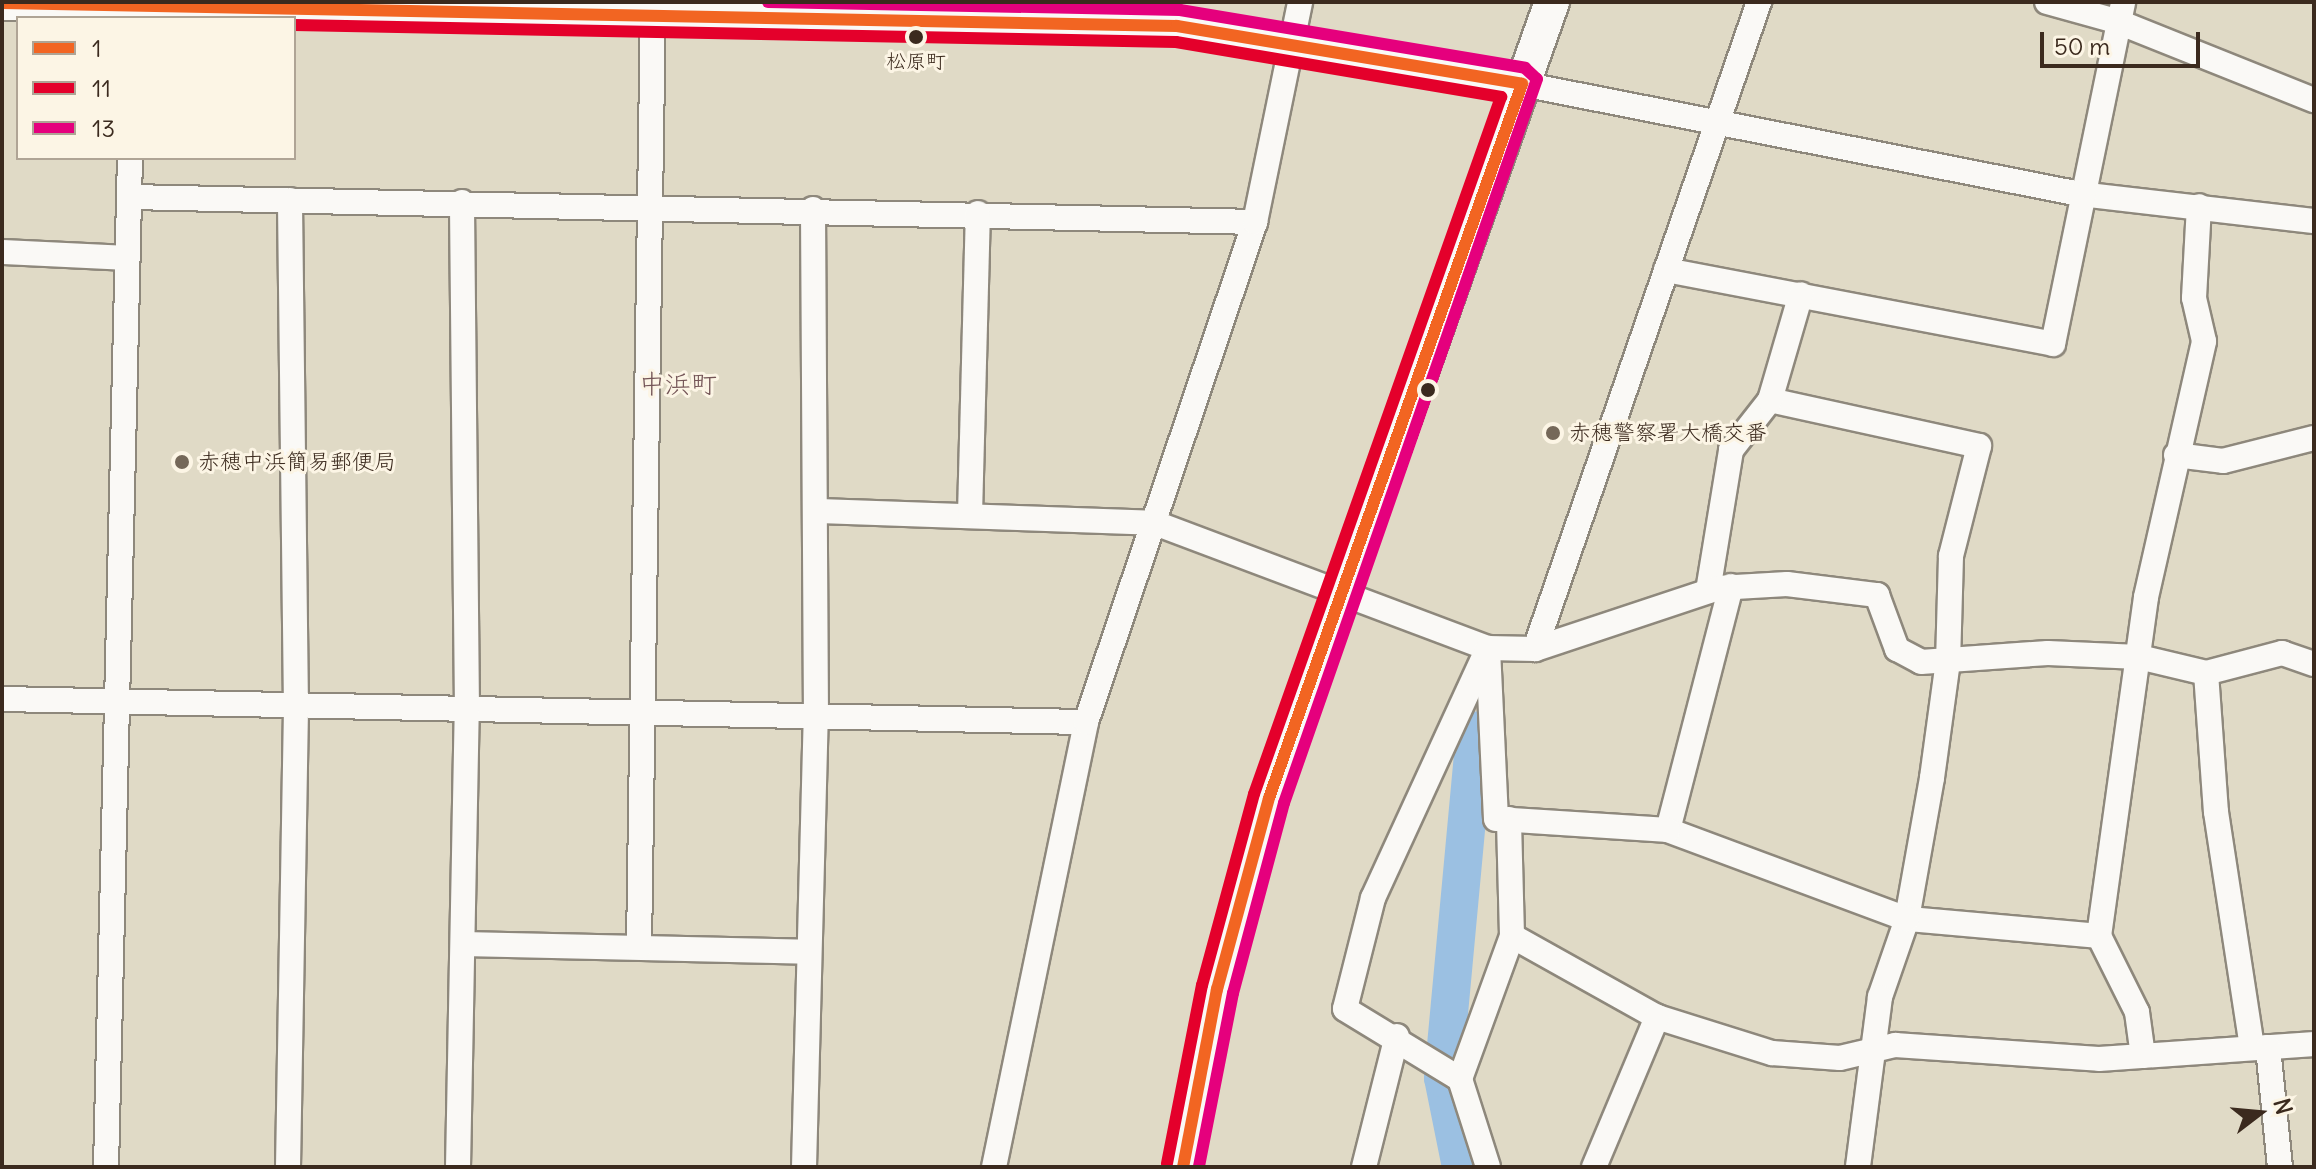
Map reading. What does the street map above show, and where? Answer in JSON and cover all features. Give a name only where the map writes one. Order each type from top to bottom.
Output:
[{"type":"street","points":[[994,1167],[1086,722],[1255,222],[1300,2]]},
{"type":"street","points":[[1183,1167],[1238,897],[1552,2]]},
{"type":"street","points":[[1535,649],[1759,2]]},
{"type":"street","points":[[2047,2],[2120,11],[2314,100]]},
{"type":"street","points":[[2,3],[133,8],[653,7],[1177,26],[1293,41],[2080,194],[2314,221]]},
{"type":"street","points":[[639,947],[640,714],[653,7]]},
{"type":"street","points":[[1666,270],[2053,344],[2080,194],[2120,11]]},
{"type":"street","points":[[106,1167],[121,703],[130,160]]},
{"type":"street","points":[[130,197],[813,209],[1255,222]]},
{"type":"street","points":[[288,1167],[296,709],[290,200]]},
{"type":"street","points":[[458,1167],[467,709],[462,202]]},
{"type":"street","points":[[2143,1056],[2137,1012],[2099,936],[2122,734],[2176,455],[2204,341],[2194,298],[2199,206]]},
{"type":"street","points":[[804,1167],[807,952],[816,716],[813,209]]},
{"type":"street","points":[[970,515],[978,213]]},
{"type":"street","points":[[2,252],[127,258]]},
{"type":"street","points":[[1668,830],[1720,588],[1731,450],[1770,400],[1801,294]]},
{"type":"street","points":[[1770,400],[1979,446],[1951,556],[1948,661],[1907,919],[1880,997],[1858,1167]]},
{"type":"street","points":[[2176,455],[2223,461],[2314,438]]},
{"type":"street","points":[[817,511],[1155,523],[1344,590],[1488,648],[1535,649],[1720,588],[1877,595],[1897,649],[1921,662],[2048,653],[2139,657],[2206,673],[2282,653],[2314,664]]},
{"type":"street","points":[[1488,648],[1496,819],[1668,830],[1907,919],[2099,936]]},
{"type":"street","points":[[1460,1079],[1397,1036],[1345,1009],[1373,898],[1488,648]]},
{"type":"street","points":[[2206,673],[2216,812],[2280,1167]]},
{"type":"street","points":[[2,699],[296,709],[467,709],[1086,722]]},
{"type":"street","points":[[1488,1167],[1460,1079],[1512,936],[1509,819]]},
{"type":"street","points":[[1512,936],[1657,1017],[1772,1053],[1840,1058],[1895,1045],[2030,1059],[2143,1056],[2314,1044]]},
{"type":"street","points":[[464,944],[807,952]]},
{"type":"street","points":[[1594,1167],[1657,1017]]},
{"type":"street","points":[[1364,1167],[1397,1036]]},
{"type":"waterway","points":[[1461,1167],[1443,1078],[1475,730]]},
{"type":"transit line","name":"13","points":[[768,2],[1180,10],[1525,68],[1537,79],[1284,803],[1233,993],[1199,1167]]},
{"type":"transit line","name":"1","points":[[2,3],[1177,26],[1522,84],[1269,798],[1217,989],[1183,1167]]},
{"type":"transit line","name":"11","points":[[296,25],[1176,42],[1501,97],[1254,794],[1202,985],[1167,1164]]},
{"type":"place","name":"松原町","points":[[916,37]]},
{"type":"place","name":"赤穂警察署大橋交番","points":[[1553,433]]},
{"type":"place","name":"赤穂中浜簡易郵便局","points":[[182,462]]},
{"type":"district","name":"中浜町","points":[[678,384]]}]
